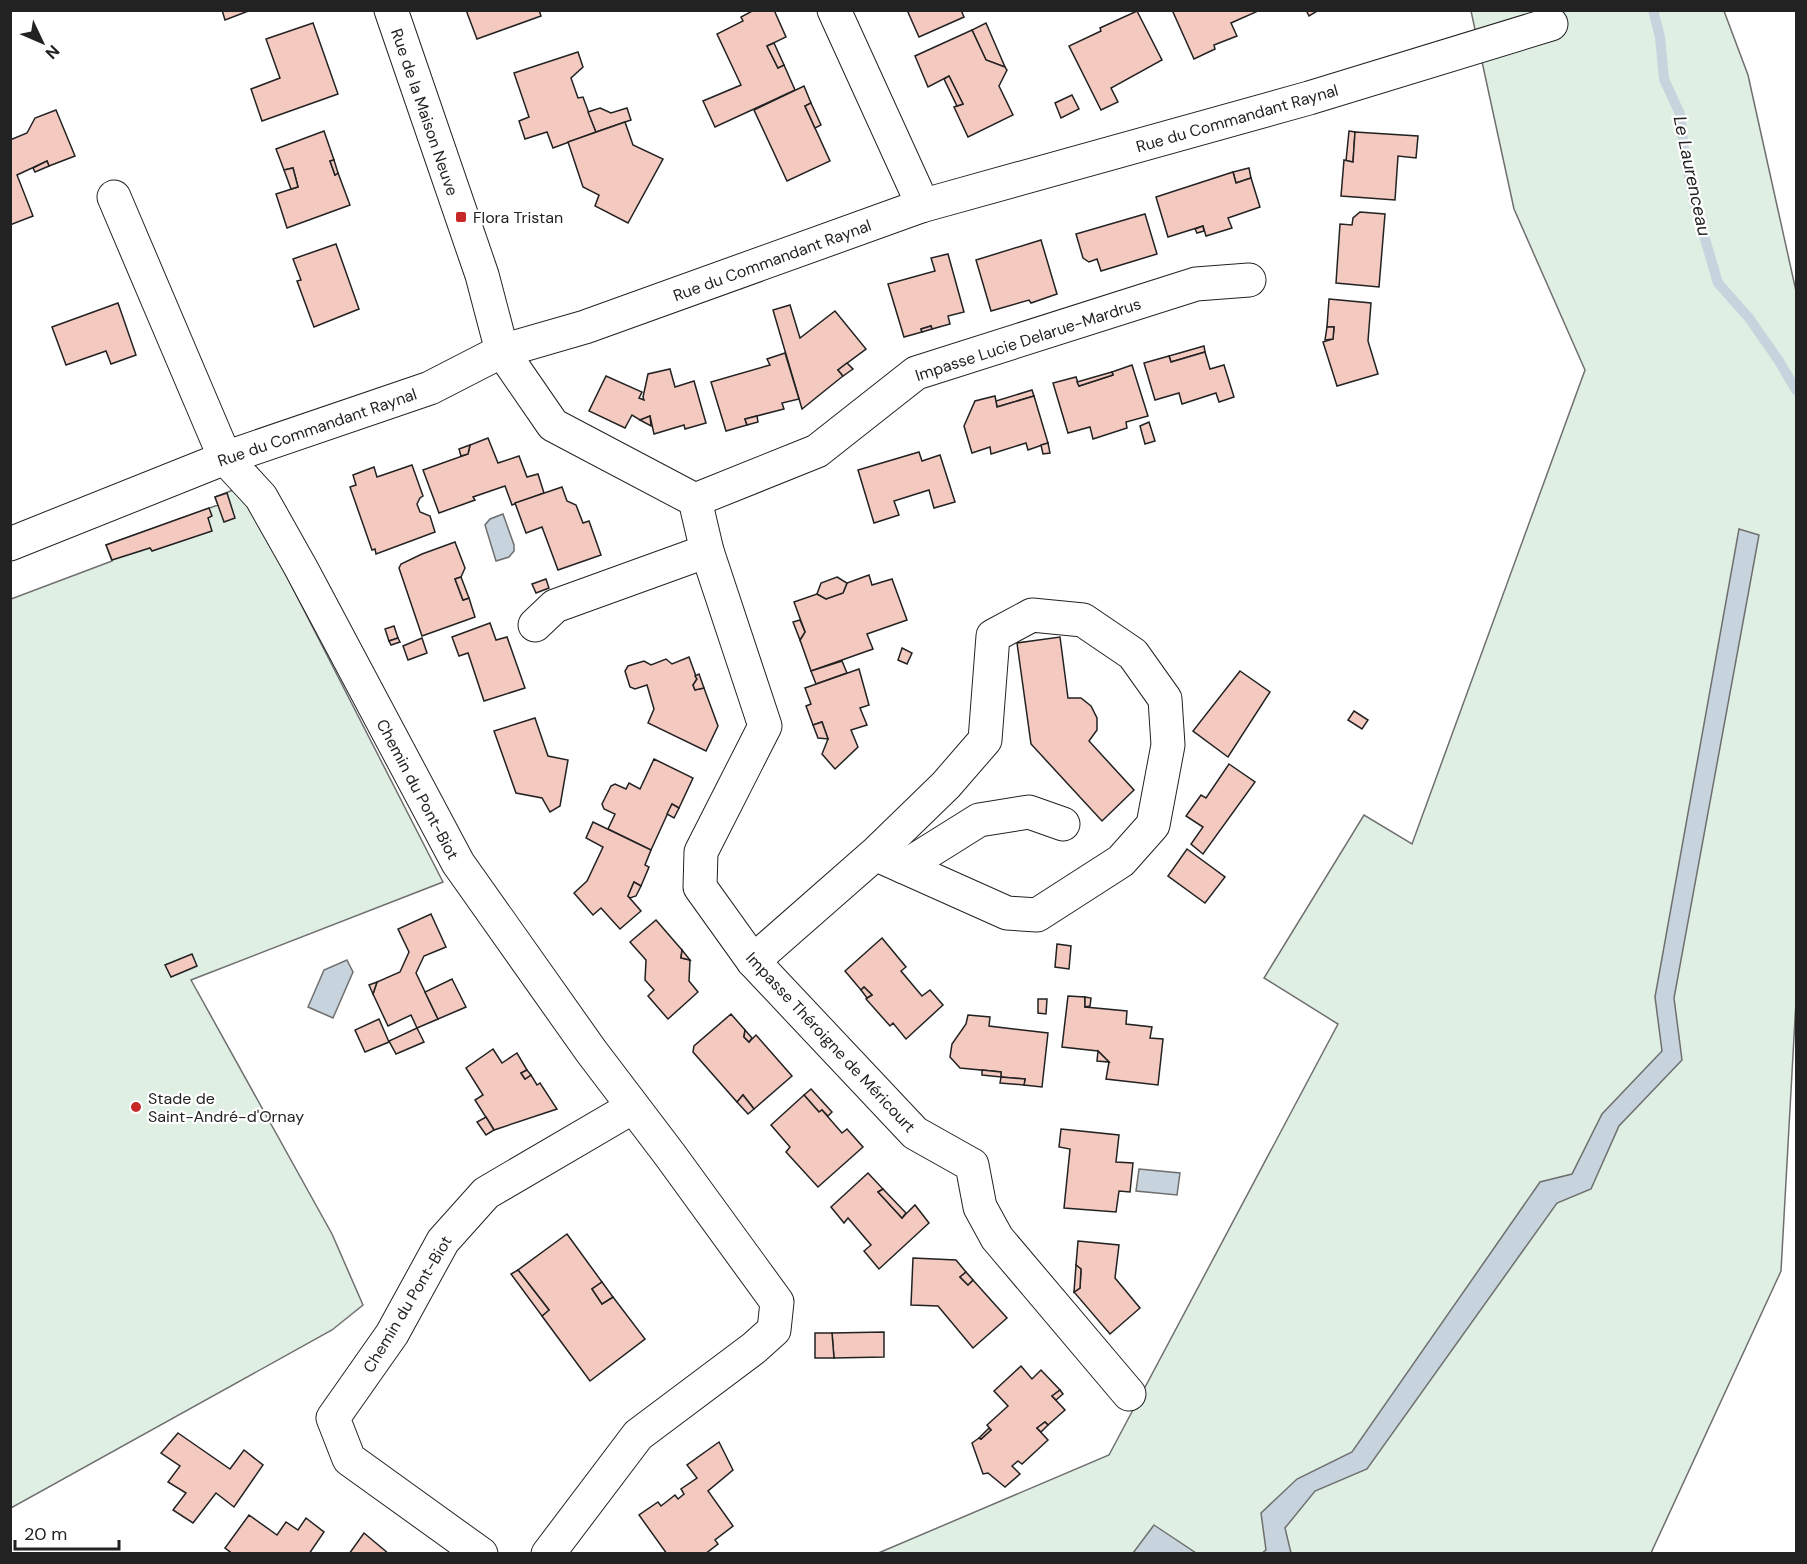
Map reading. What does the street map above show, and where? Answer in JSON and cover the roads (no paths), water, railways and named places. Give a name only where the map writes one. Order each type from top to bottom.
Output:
[{"type":"street","name":"Rue de la Maison Neuve","points":[[390,10],[482,275],[502,351]]},
{"type":"street","points":[[834,10],[916,190],[921,206]]},
{"type":"street","name":"Rue du Commandant Raynal","points":[[10,544],[225,458],[430,388],[502,351],[585,327],[921,206],[1309,98],[1513,22],[1551,24]]},
{"type":"street","name":"Chemin du Pont-Biot","points":[[114,197],[225,458],[261,497],[458,863],[633,1107],[777,1302],[774,1330],[754,1348],[638,1435],[548,1554]]},
{"type":"street","name":"Impasse Lucie Delarue-Mardrus","points":[[695,500],[817,451],[916,373],[1196,284],[1249,280]]},
{"type":"street","points":[[502,351],[553,425],[695,500]]},
{"type":"street","name":"Impasse Théroigne de Méricourt","points":[[695,500],[707,551],[765,726],[700,852],[700,887],[753,961],[915,1133],[972,1165],[980,1207],[997,1239],[1129,1394]]},
{"type":"street","points":[[535,625],[555,606],[707,551]]},
{"type":"street","points":[[1032,615],[1083,620],[1132,654],[1165,699],[1168,745],[1153,825],[1121,861],[1037,915],[1007,913],[890,860],[946,785],[985,740],[993,636],[1032,615]]},
{"type":"street","points":[[753,961],[890,860],[979,820],[1029,812],[1063,824]]},
{"type":"street","name":"Chemin du Pont-Biot","points":[[481,1554],[349,1459],[333,1418],[392,1334],[443,1241],[486,1193],[633,1107]]},
{"type":"waterway","name":"Le Laurenceau","points":[[1653,10],[1660,37],[1664,79],[1680,114],[1685,159],[1695,205],[1718,283],[1749,318],[1796,390]]},
{"type":"place","name":"Flora Tristan","points":[[461,217]]},
{"type":"place","name":"Stade de Saint-André-d'Ornay","points":[[136,1107]]}]
